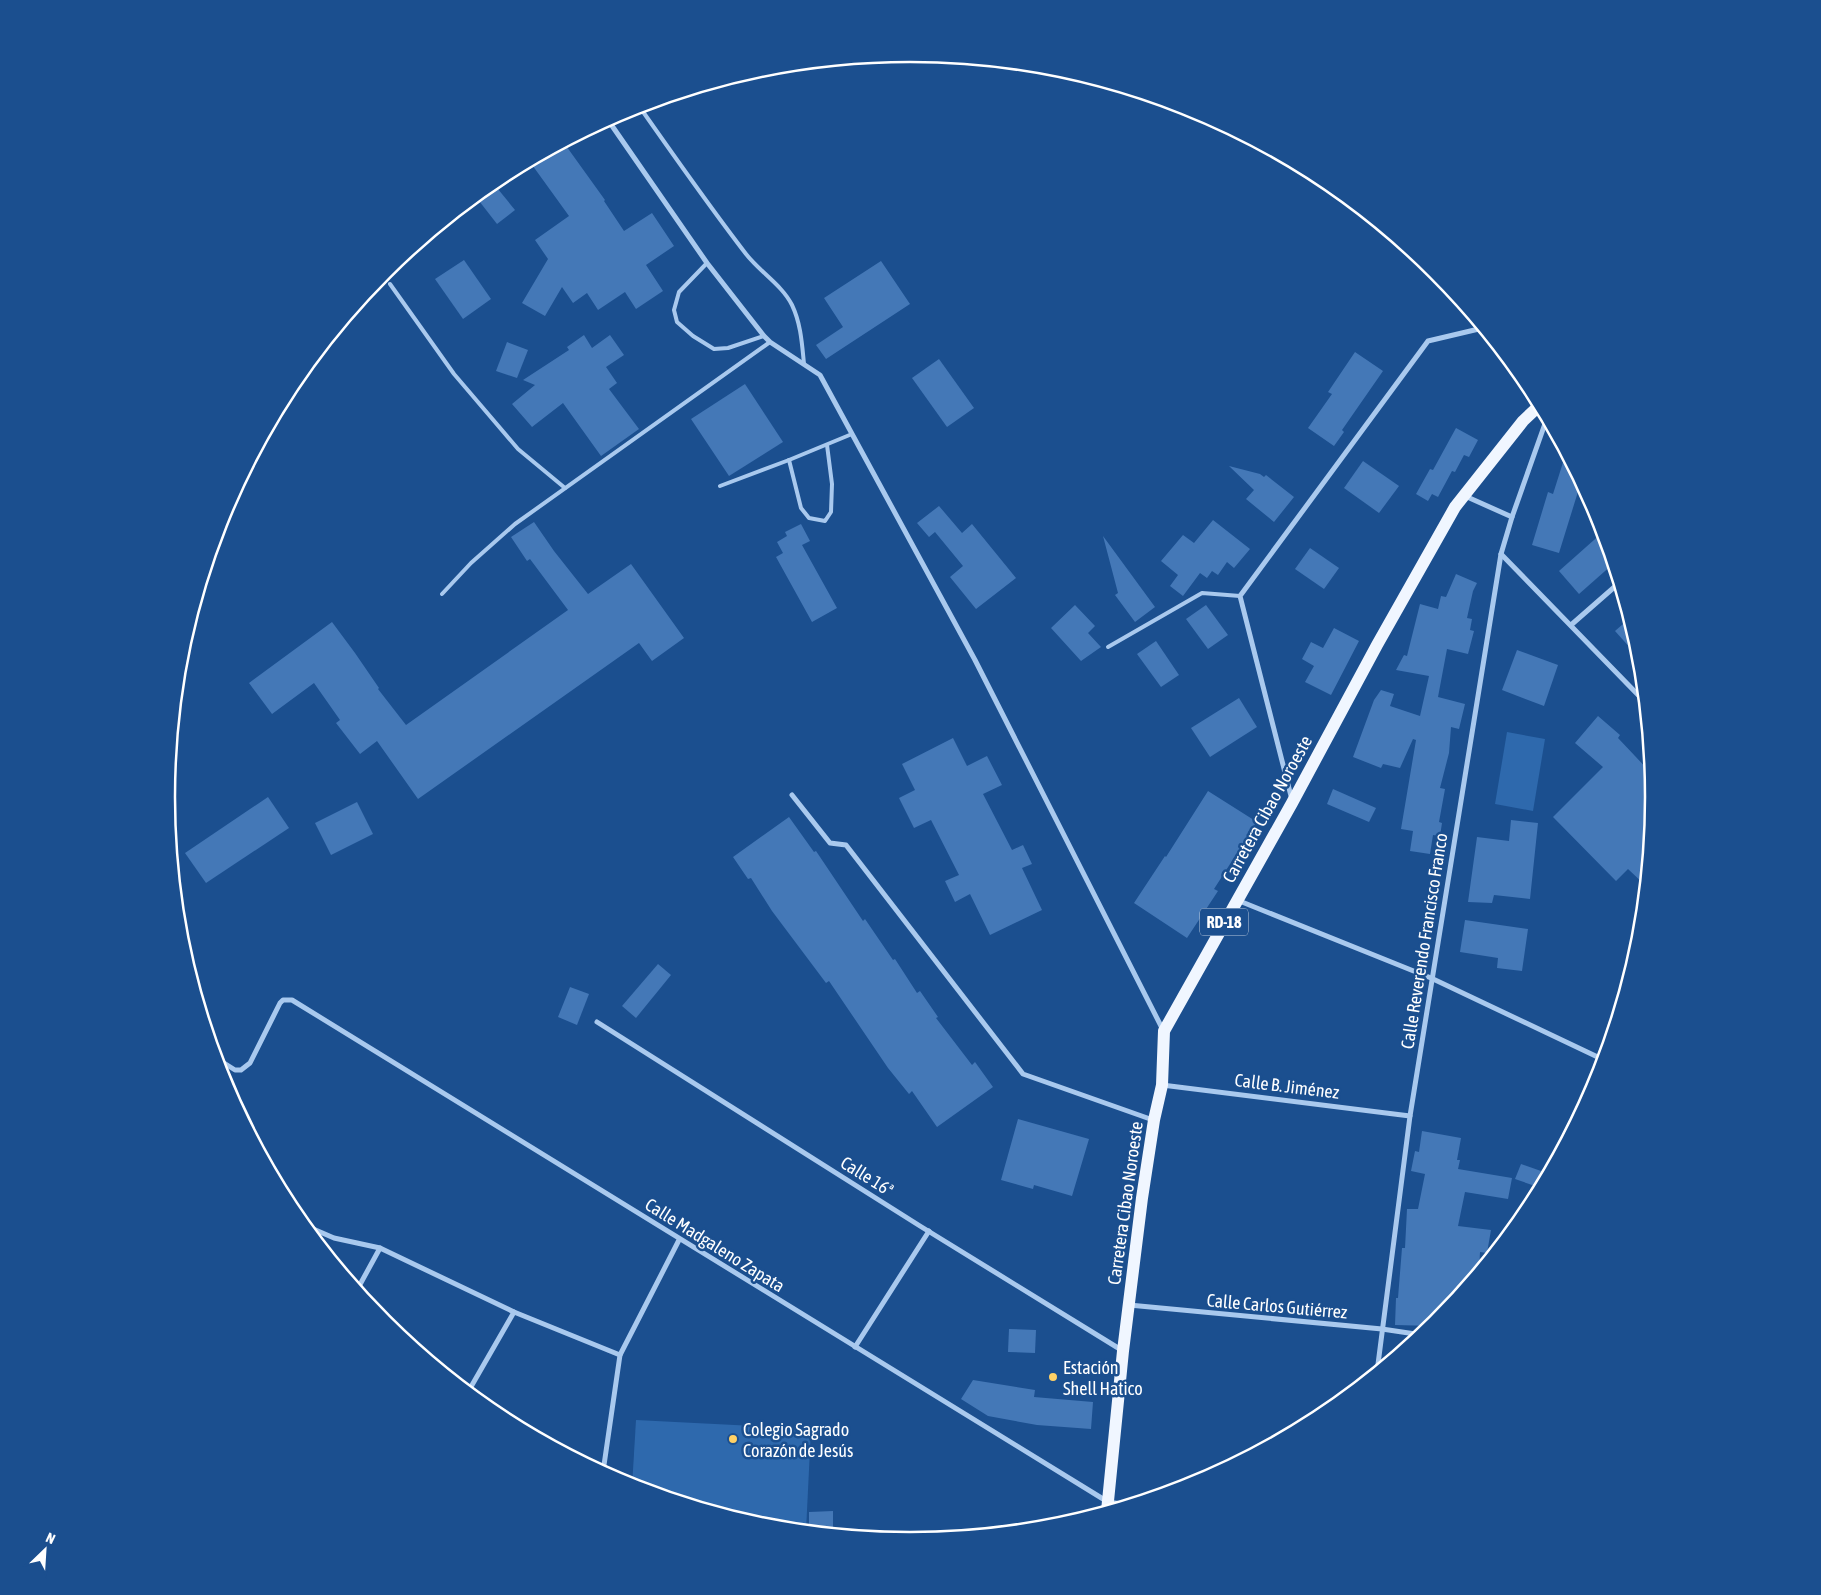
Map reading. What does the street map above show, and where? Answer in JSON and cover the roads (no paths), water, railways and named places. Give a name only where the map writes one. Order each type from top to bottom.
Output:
[{"type":"main road","name":"Carretera Cibao Noroeste","points":[[1107,1505],[1123,1351],[1154,1120],[1162,1084],[1164,1031],[1455,507],[1523,421],[1535,410]]},
{"type":"street","points":[[612,126],[707,263],[764,336],[820,375],[976,660],[1164,1031]]},
{"type":"street","points":[[1292,803],[1240,596],[1428,341],[1477,329]]},
{"type":"street","name":"Calle Reverendo Francisco Franco","points":[[1379,1364],[1410,1116],[1502,554],[1512,517],[1544,426]]},
{"type":"street","points":[[1465,496],[1512,517]]},
{"type":"street","points":[[1502,554],[1638,694]]},
{"type":"street","points":[[1571,625],[1614,587]]},
{"type":"street","points":[[792,795],[830,843],[846,845],[1023,1074],[1154,1120]]},
{"type":"street","points":[[1237,900],[1432,978],[1598,1057]]},
{"type":"street","name":"Calle Madgaleno Zapata","points":[[226,1064],[235,1070],[241,1070],[250,1063],[280,1003],[288,999],[292,1000],[854,1347],[1105,1506]]},
{"type":"street","name":"Calle 16ª","points":[[597,1022],[1123,1351]]},
{"type":"street","name":"Calle B. Jiménez","points":[[1162,1084],[1410,1116]]},
{"type":"street","points":[[317,1230],[334,1238],[380,1248],[514,1312],[620,1355]]},
{"type":"street","points":[[854,1347],[929,1231]]},
{"type":"street","points":[[604,1466],[620,1355],[679,1240]]},
{"type":"street","points":[[360,1284],[380,1248]]},
{"type":"street","name":"Calle Carlos Gutiérrez","points":[[1129,1305],[1412,1334]]},
{"type":"street","points":[[471,1387],[514,1312]]},
{"type":"lane","points":[[644,113],[748,257],[774,282],[791,304],[800,327],[804,364]]},
{"type":"lane","points":[[707,263],[680,292],[674,310],[677,322],[693,336],[714,349],[728,348],[764,336]]},
{"type":"lane","points":[[390,284],[454,374],[518,449],[565,488]]},
{"type":"lane","points":[[442,594],[471,563],[515,524],[770,342]]},
{"type":"lane","points":[[720,486],[852,434]]},
{"type":"lane","points":[[789,460],[801,508],[808,518],[825,521],[831,512],[832,484],[827,444]]},
{"type":"lane","points":[[1108,647],[1202,593],[1240,596]]},
{"type":"place","name":"Estación Shell Hatico","points":[[1053,1377]]},
{"type":"place","name":"Colegio Sagrado Corazón de Jesús","points":[[733,1439]]}]
